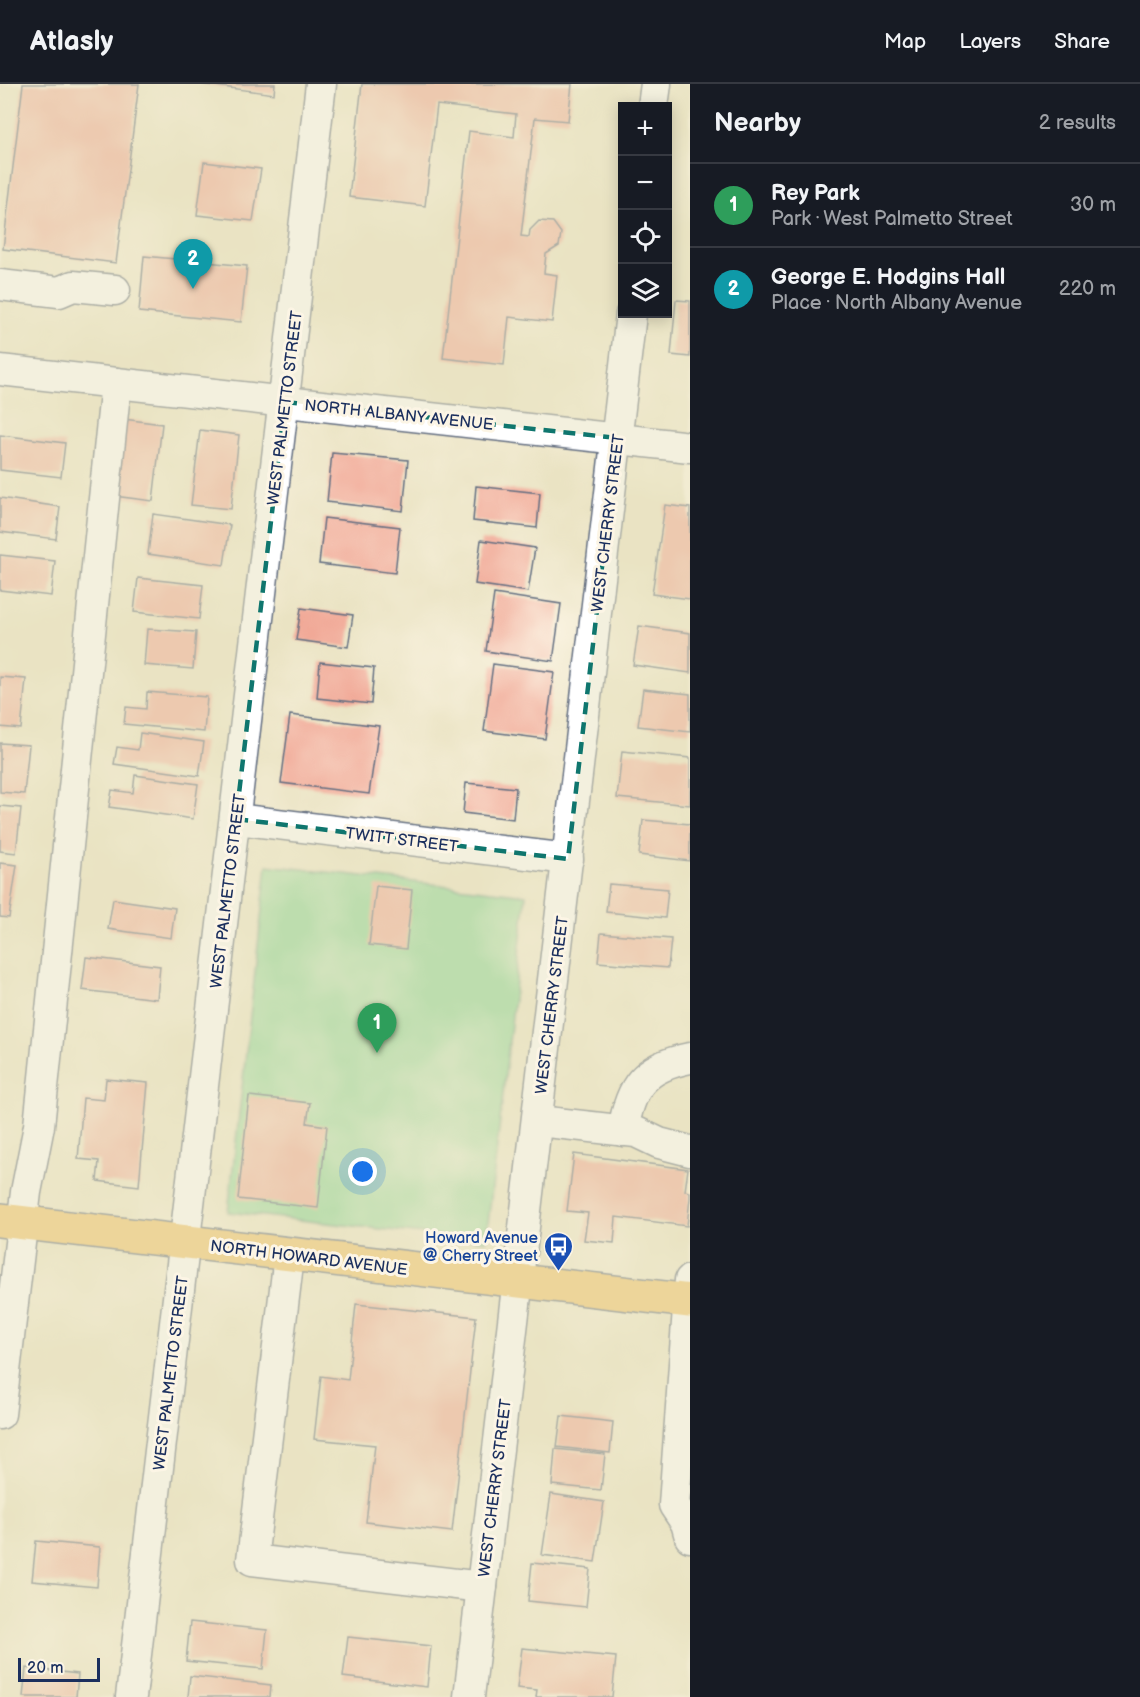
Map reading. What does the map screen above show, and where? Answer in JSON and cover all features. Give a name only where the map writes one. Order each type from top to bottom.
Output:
[{"type":"main road","name":"NORTH HOWARD AVENUE","points":[[11,1222],[519,1281],[689,1294]]},
{"type":"street","name":"WEST PALMETTO STREET","points":[[131,1697],[321,84]]},
{"type":"street","points":[[654,102],[656,84]]},
{"type":"street","points":[[0,285],[59,292],[73,286],[115,290]]},
{"type":"street","name":"WEST CHERRY STREET","points":[[469,1697],[631,318]]},
{"type":"street","name":"NORTH ALBANY AVENUE","points":[[0,370],[690,447]]},
{"type":"street","points":[[0,1414],[11,1222],[39,1126],[116,383]]},
{"type":"street","name":"TWITT STREET","points":[[236,819],[568,858]]},
{"type":"street","points":[[623,1131],[627,1102],[636,1086],[659,1068],[690,1058]]},
{"type":"street","points":[[538,1121],[636,1132],[659,1143],[690,1151]]},
{"type":"street","points":[[289,1256],[252,1560],[482,1587]]},
{"type":"street","points":[[689,1294],[674,1505],[686,1523],[690,1537]]},
{"type":"highlighted area","points":[[285,402],[617,438],[568,859],[236,819]]},
{"type":"green space","points":[[267,865],[526,895],[486,1241],[228,1212]]},
{"type":"building","points":[[23,84],[139,84],[116,263],[3,249]]},
{"type":"building","points":[[200,84],[275,84],[274,94]]},
{"type":"building","points":[[362,84],[572,84],[568,121],[535,118],[521,236],[529,237],[530,230],[539,221],[553,222],[561,233],[559,246],[546,254],[544,273],[557,275],[552,322],[509,317],[504,365],[443,358],[469,131],[514,137],[516,114],[437,105],[425,206],[349,197]]},
{"type":"building","points":[[204,162],[261,169],[253,221],[197,215]]},
{"type":"building","points":[[144,256],[247,266],[241,322],[139,312]]},
{"type":"building","points":[[676,300],[690,301],[690,357],[671,355]]},
{"type":"building","points":[[123,419],[162,424],[153,501],[114,496]]},
{"type":"building","points":[[200,430],[239,435],[231,509],[191,505]]},
{"type":"building","points":[[0,435],[65,443],[61,477],[0,470]]},
{"type":"building","points":[[332,453],[408,460],[403,511],[327,502]]},
{"type":"building","points":[[476,486],[540,493],[537,528],[473,521]]},
{"type":"building","points":[[0,498],[60,507],[56,539],[0,532]]},
{"type":"building","points":[[665,505],[690,508],[690,599],[652,594]]},
{"type":"building","points":[[153,514],[230,525],[224,565],[148,554]]},
{"type":"building","points":[[324,518],[400,527],[395,573],[319,564]]},
{"type":"building","points":[[481,540],[535,548],[528,592],[475,584]]},
{"type":"building","points":[[0,555],[55,561],[51,596],[0,590]]},
{"type":"building","points":[[138,578],[203,585],[199,619],[134,612]]},
{"type":"building","points":[[494,594],[561,604],[553,661],[486,651]]},
{"type":"building","points":[[301,608],[353,615],[348,647],[296,640]]},
{"type":"building","points":[[639,626],[690,633],[690,673],[633,665]]},
{"type":"building","points":[[147,629],[196,632],[193,669],[144,665]]},
{"type":"building","points":[[320,662],[374,668],[371,704],[317,698]]},
{"type":"building","points":[[493,664],[554,672],[545,739],[484,731]]},
{"type":"building","points":[[0,677],[26,679],[21,729],[0,727]]},
{"type":"building","points":[[643,689],[690,694],[690,732],[638,726]]},
{"type":"building","points":[[147,692],[207,697],[204,732],[124,724],[126,707],[146,709]]},
{"type":"building","points":[[290,715],[379,726],[369,794],[281,783]]},
{"type":"building","points":[[140,733],[204,742],[199,776],[114,764],[117,747],[138,750]]},
{"type":"building","points":[[0,743],[29,745],[24,794],[0,792]]},
{"type":"building","points":[[622,751],[690,758],[690,805],[617,798]]},
{"type":"building","points":[[135,775],[198,784],[193,819],[109,807],[112,790],[133,793]]},
{"type":"building","points":[[466,783],[516,788],[513,819],[463,813]]},
{"type":"building","points":[[0,806],[21,808],[16,853],[0,851]]},
{"type":"building","points":[[643,820],[690,824],[690,861],[639,855]]},
{"type":"building","points":[[0,863],[17,865],[9,918],[0,917]]},
{"type":"building","points":[[609,884],[668,889],[665,918],[606,912]]},
{"type":"building","points":[[376,886],[412,890],[406,949],[369,945]]},
{"type":"building","points":[[113,899],[175,908],[171,938],[108,929]]},
{"type":"building","points":[[601,933],[671,939],[668,968],[598,962]]},
{"type":"building","points":[[86,957],[160,966],[157,999],[82,990]]},
{"type":"building","points":[[106,1079],[148,1083],[139,1186],[97,1181],[99,1161],[78,1159],[83,1098],[104,1100]]},
{"type":"building","points":[[249,1096],[310,1103],[307,1123],[327,1126],[318,1208],[238,1199]]},
{"type":"building","points":[[574,1154],[688,1169],[685,1191],[690,1192],[687,1226],[616,1217],[614,1243],[584,1240],[588,1213],[567,1211]]},
{"type":"building","points":[[356,1304],[476,1317],[452,1532],[366,1522],[375,1445],[314,1439],[321,1376],[348,1380]]},
{"type":"building","points":[[561,1416],[613,1422],[610,1453],[557,1447]]},
{"type":"building","points":[[555,1449],[605,1454],[601,1490],[552,1485]]},
{"type":"building","points":[[551,1494],[604,1502],[595,1562],[542,1555]]},
{"type":"building","points":[[36,1541],[100,1547],[97,1587],[32,1581]]},
{"type":"building","points":[[532,1563],[590,1569],[586,1607],[528,1601]]},
{"type":"building","points":[[190,1622],[267,1630],[263,1669],[186,1661]]},
{"type":"building","points":[[348,1637],[431,1646],[427,1687],[343,1677]]},
{"type":"building","points":[[522,1648],[616,1657],[612,1697],[536,1697],[537,1690],[517,1688]]},
{"type":"building","points":[[26,1668],[78,1674],[76,1697],[23,1697]]},
{"type":"building","points":[[190,1676],[271,1685],[270,1697],[188,1697]]},
{"type":"place","name":"George E. Hodgins Hall","points":[[193,289]]},
{"type":"place","name":"Rey Park","points":[[377,1053]]},
{"type":"place","name":"Howard Avenue @ Cherry Street","points":[[559,1272]]}]
